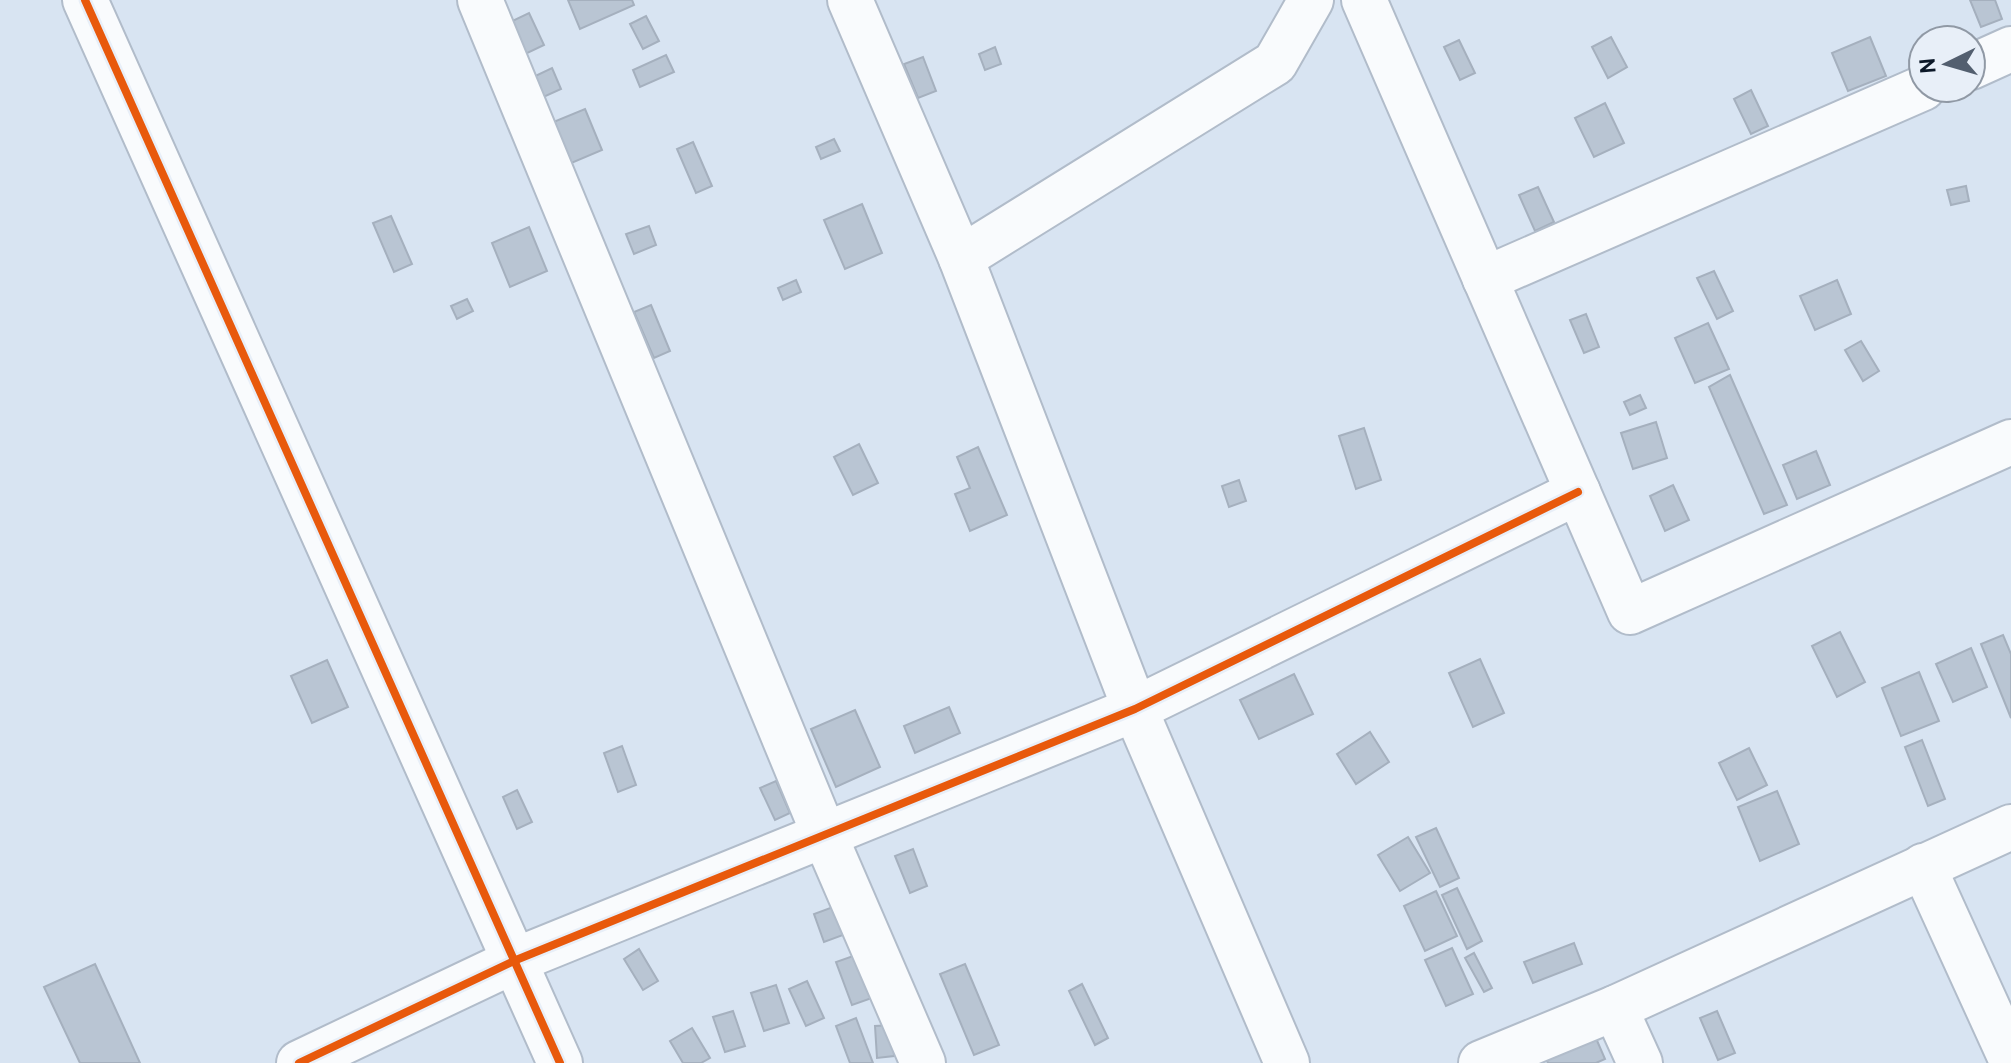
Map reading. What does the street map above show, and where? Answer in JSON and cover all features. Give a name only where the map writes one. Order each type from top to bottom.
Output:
[{"type":"street","points":[[85,0],[560,1063]]},
{"type":"street","points":[[480,0],[824,834],[923,1063]]},
{"type":"street","points":[[850,0],[961,258],[1135,709],[1287,1063]]},
{"type":"street","points":[[961,258],[1275,63],[1311,0]]},
{"type":"street","points":[[1364,0],[1630,612],[2011,442]]},
{"type":"street","points":[[1987,60],[2011,49]]},
{"type":"street","points":[[1485,279],[1907,95]]},
{"type":"street","points":[[299,1063],[516,960],[1135,709],[1578,492]]},
{"type":"street","points":[[1481,1063],[1615,1008],[2011,827]]},
{"type":"street","points":[[1923,866],[2011,1059]]},
{"type":"street","points":[[1615,1008],[1640,1063]]},
{"type":"building","points":[[568,0],[632,0],[634,5],[580,29]]},
{"type":"building","points":[[1970,0],[1995,0],[2002,19],[1980,24]]},
{"type":"building","points":[[529,13],[544,45],[521,56],[506,24]]},
{"type":"building","points":[[646,16],[659,41],[643,49],[630,24]]},
{"type":"building","points":[[1611,37],[1627,67],[1608,78],[1592,47]]},
{"type":"building","points":[[1870,37],[1886,76],[1848,91],[1832,53]]},
{"type":"building","points":[[1459,40],[1475,73],[1460,80],[1444,47]]},
{"type":"building","points":[[995,47],[1001,64],[985,70],[979,54]]},
{"type":"building","points":[[666,55],[674,72],[640,87],[633,70]]},
{"type":"building","points":[[923,57],[936,91],[918,98],[904,64]]},
{"type":"building","points":[[552,68],[561,89],[539,99],[529,79]]},
{"type":"building","points":[[1751,90],[1768,126],[1751,134],[1734,99]]},
{"type":"building","points":[[1605,103],[1624,143],[1594,157],[1575,118]]},
{"type":"building","points":[[585,109],[602,150],[569,164],[551,123]]},
{"type":"building","points":[[834,139],[840,151],[821,159],[816,147]]},
{"type":"building","points":[[693,142],[712,186],[696,193],[677,149]]},
{"type":"building","points":[[1966,186],[1969,201],[1951,205],[1947,190]]},
{"type":"building","points":[[1538,187],[1554,222],[1535,231],[1519,195]]},
{"type":"building","points":[[862,204],[882,253],[845,269],[824,220]]},
{"type":"building","points":[[391,216],[412,264],[394,272],[373,223]]},
{"type":"building","points":[[649,226],[656,245],[634,254],[626,234]]},
{"type":"building","points":[[529,227],[547,271],[510,287],[492,243]]},
{"type":"building","points":[[1714,271],[1733,311],[1717,319],[1697,278]]},
{"type":"building","points":[[796,280],[801,292],[783,300],[778,288]]},
{"type":"building","points":[[1837,280],[1851,314],[1815,330],[1800,296]]},
{"type":"building","points":[[467,299],[473,311],[457,319],[451,306]]},
{"type":"building","points":[[651,305],[670,351],[654,358],[634,312]]},
{"type":"building","points":[[1586,314],[1599,347],[1584,353],[1570,320]]},
{"type":"building","points":[[1708,323],[1729,369],[1695,383],[1675,338]]},
{"type":"building","points":[[1861,341],[1879,371],[1863,381],[1845,350]]},
{"type":"building","points":[[1730,375],[1787,505],[1764,514],[1709,387]]},
{"type":"building","points":[[1640,395],[1646,408],[1630,415],[1624,402]]},
{"type":"building","points":[[1656,422],[1667,458],[1633,469],[1621,433]]},
{"type":"building","points":[[1364,428],[1381,480],[1356,489],[1339,436]]},
{"type":"building","points":[[859,444],[878,483],[853,495],[834,457]]},
{"type":"building","points":[[978,447],[1007,515],[970,531],[955,494],[970,488],[957,457]]},
{"type":"building","points":[[1816,451],[1830,485],[1797,499],[1783,465]]},
{"type":"building","points":[[1239,480],[1246,501],[1229,507],[1222,486]]},
{"type":"building","points":[[1673,485],[1689,520],[1665,531],[1650,496]]},
{"type":"building","points":[[1840,632],[1865,682],[1837,697],[1812,646]]},
{"type":"building","points":[[2003,635],[2011,654],[2011,718],[1981,644]]},
{"type":"building","points":[[1971,648],[1987,687],[1953,702],[1936,664]]},
{"type":"building","points":[[1480,659],[1504,713],[1473,727],[1449,673]]},
{"type":"building","points":[[327,660],[348,707],[312,723],[291,676]]},
{"type":"building","points":[[1919,672],[1939,721],[1901,736],[1882,688]]},
{"type":"building","points":[[1294,674],[1313,714],[1259,739],[1240,700]]},
{"type":"building","points":[[949,707],[960,733],[915,753],[904,726]]},
{"type":"building","points":[[855,710],[880,767],[836,787],[811,729]]},
{"type":"building","points":[[1370,732],[1389,762],[1356,784],[1337,754]]},
{"type":"building","points":[[1922,740],[1945,799],[1928,806],[1905,747]]},
{"type":"building","points":[[622,746],[636,785],[618,792],[604,753]]},
{"type":"building","points":[[1749,748],[1767,785],[1737,800],[1719,763]]},
{"type":"building","points":[[776,781],[790,813],[775,820],[760,788]]},
{"type":"building","points":[[517,790],[532,822],[517,829],[503,797]]},
{"type":"building","points":[[1777,791],[1799,844],[1760,861],[1738,807]]},
{"type":"building","points":[[1436,828],[1459,878],[1440,887],[1416,837]]},
{"type":"building","points":[[1408,837],[1430,873],[1400,891],[1378,855]]},
{"type":"building","points":[[913,849],[927,886],[910,893],[895,856]]},
{"type":"building","points":[[1457,888],[1482,941],[1467,949],[1442,895]]},
{"type":"building","points":[[1436,891],[1457,936],[1425,951],[1404,906]]},
{"type":"building","points":[[833,907],[843,935],[824,942],[814,914]]},
{"type":"building","points":[[1574,943],[1582,964],[1533,983],[1524,962]]},
{"type":"building","points":[[1452,948],[1473,994],[1446,1006],[1425,960]]},
{"type":"building","points":[[639,949],[658,981],[643,990],[624,959]]},
{"type":"building","points":[[1474,953],[1492,988],[1484,992],[1465,958]]},
{"type":"building","points":[[856,955],[872,998],[852,1005],[836,962]]},
{"type":"building","points":[[95,964],[140,1063],[80,1063],[44,987]]},
{"type":"building","points":[[965,964],[999,1045],[974,1055],[940,974]]},
{"type":"building","points":[[807,981],[824,1018],[806,1026],[789,989]]},
{"type":"building","points":[[1082,984],[1108,1038],[1095,1045],[1069,991]]},
{"type":"building","points":[[776,985],[789,1023],[764,1031],[751,993]]},
{"type":"building","points":[[733,1011],[745,1046],[725,1052],[713,1017]]},
{"type":"building","points":[[1717,1011],[1735,1053],[1718,1060],[1700,1018]]},
{"type":"building","points":[[856,1018],[873,1063],[850,1063],[836,1026]]},
{"type":"building","points":[[893,1025],[894,1056],[877,1058],[875,1026]]},
{"type":"building","points":[[692,1028],[710,1058],[701,1063],[683,1063],[670,1041]]},
{"type":"building","points":[[1595,1036],[1605,1059],[1596,1063],[1548,1063],[1546,1059]]},
{"type":"cycle path","points":[[85,0],[560,1063]]},
{"type":"cycle path","points":[[299,1063],[516,960],[1135,709],[1578,492]]}]
